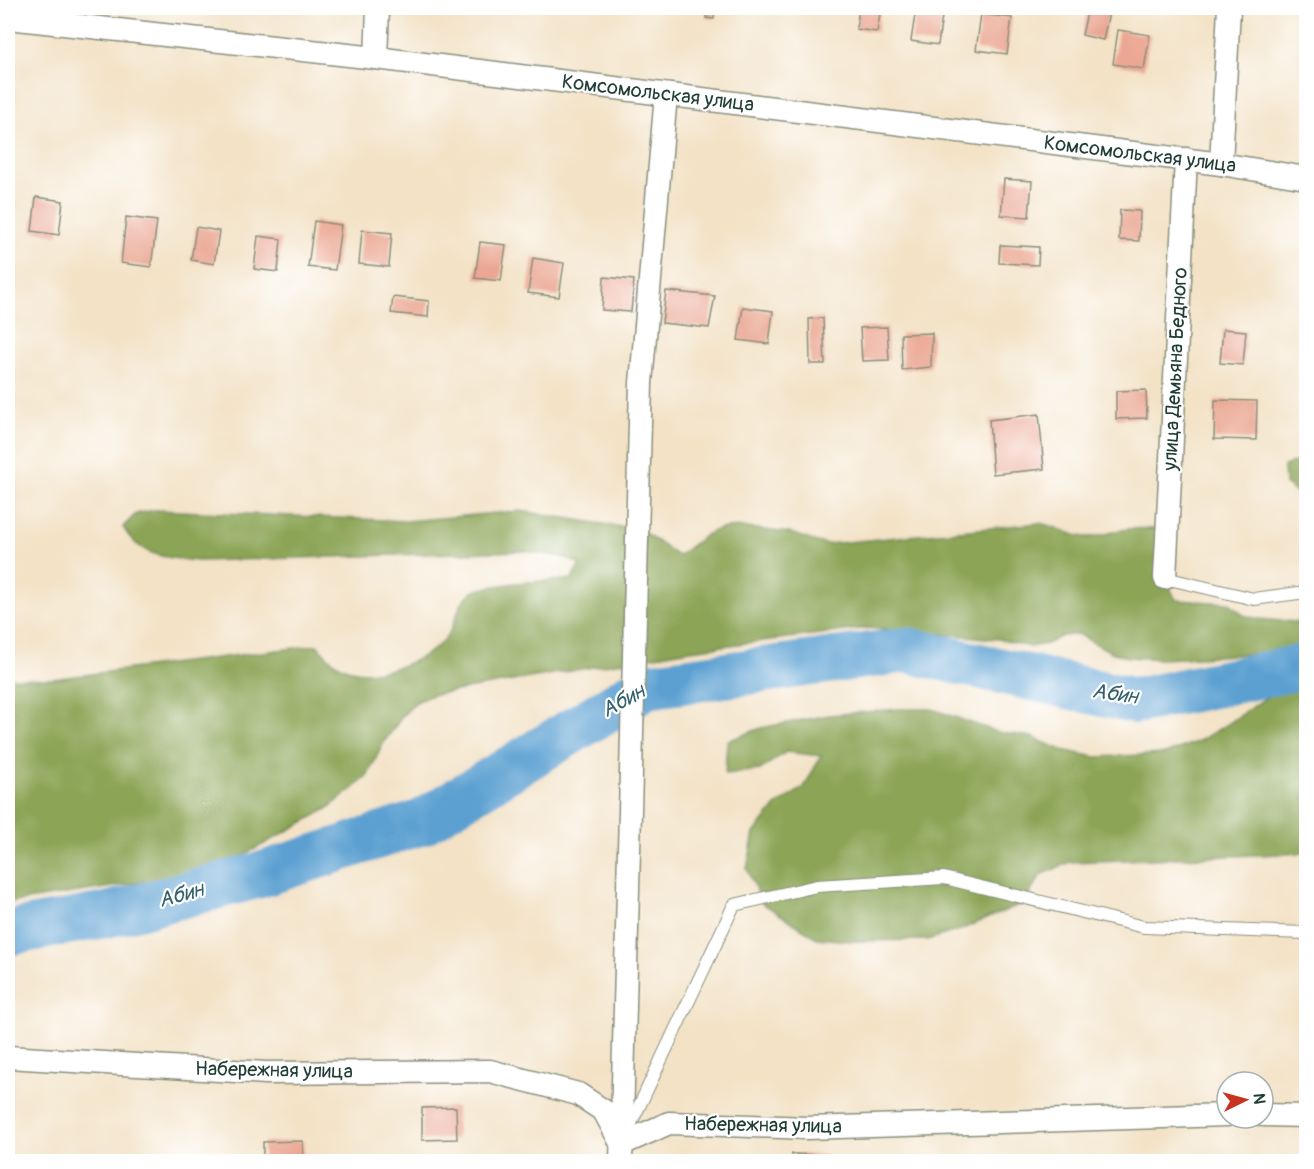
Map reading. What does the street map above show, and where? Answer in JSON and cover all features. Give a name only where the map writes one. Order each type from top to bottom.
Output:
[{"type":"street","points":[[376,58],[378,8]]},
{"type":"street","points":[[1221,164],[1229,8]]},
{"type":"street","name":"Комсомольская улица","points":[[8,18],[376,58],[1185,159],[1306,178]]},
{"type":"street","points":[[622,1153],[641,383],[666,94]]},
{"type":"street","name":"улица Демьяна Бедного","points":[[1165,578],[1185,159]]},
{"type":"street","name":"Набережная улица","points":[[8,1057],[266,1073],[490,1071],[578,1094],[604,1111],[622,1153],[669,1123],[807,1128],[1215,1115]]},
{"type":"street","points":[[1275,1115],[1306,1116]]},
{"type":"lane","points":[[1165,578],[1254,599],[1306,592]]},
{"type":"lane","points":[[622,1153],[734,905],[817,886],[944,878],[1144,927],[1306,933]]},
{"type":"green space","points":[[1306,461],[1306,496],[1300,495],[1285,484],[1284,466]]},
{"type":"green space","points":[[155,510],[406,521],[520,511],[641,530],[678,556],[709,533],[736,527],[789,533],[828,544],[1039,523],[1089,537],[1131,529],[1160,529],[1158,563],[1176,600],[1230,603],[1243,615],[1259,619],[1306,623],[1306,651],[1162,659],[1128,657],[1111,652],[1078,634],[1062,636],[1046,644],[1030,647],[998,639],[868,628],[690,650],[432,695],[416,702],[404,714],[384,742],[367,776],[354,788],[327,809],[215,871],[8,903],[8,678],[52,679],[317,645],[333,661],[345,668],[370,672],[384,670],[411,662],[435,648],[448,635],[462,603],[471,593],[504,585],[572,579],[580,564],[563,557],[525,551],[198,561],[175,559],[155,554],[137,545],[123,527],[136,514]]},
{"type":"green space","points":[[1306,680],[1306,853],[1070,862],[1041,875],[1024,903],[960,930],[927,940],[851,941],[817,938],[762,903],[747,869],[754,833],[776,806],[804,787],[821,756],[786,752],[760,770],[725,774],[727,741],[761,728],[829,715],[899,709],[932,709],[997,732],[1031,737],[1062,750],[1096,757],[1165,754],[1199,741],[1287,683]]},
{"type":"building","points":[[708,8],[715,8],[714,19],[706,18]]},
{"type":"building","points":[[859,8],[881,8],[877,32],[856,29]]},
{"type":"building","points":[[916,8],[943,9],[938,45],[911,41]]},
{"type":"building","points":[[1088,8],[1110,8],[1103,40],[1082,35]]},
{"type":"building","points":[[981,14],[1012,18],[1007,54],[976,50]]},
{"type":"building","points":[[1118,30],[1150,35],[1144,69],[1113,64]]},
{"type":"building","points":[[1004,179],[1032,181],[1029,217],[1001,215]]},
{"type":"building","points":[[36,197],[63,201],[59,235],[32,231]]},
{"type":"building","points":[[1120,210],[1140,211],[1139,241],[1119,240]]},
{"type":"building","points":[[126,217],[157,221],[151,267],[121,263]]},
{"type":"building","points":[[314,221],[341,225],[335,270],[308,267]]},
{"type":"building","points":[[196,227],[219,231],[214,264],[191,260]]},
{"type":"building","points":[[362,230],[392,233],[389,267],[359,264]]},
{"type":"building","points":[[258,236],[281,239],[278,272],[254,269]]},
{"type":"building","points":[[480,242],[506,245],[501,281],[475,278]]},
{"type":"building","points":[[1000,245],[1039,247],[1038,265],[999,263]]},
{"type":"building","points":[[533,258],[564,263],[559,297],[528,293]]},
{"type":"building","points":[[604,277],[634,280],[631,312],[602,310]]},
{"type":"building","points":[[666,291],[715,296],[709,328],[662,323]]},
{"type":"building","points":[[393,297],[429,301],[428,317],[391,313]]},
{"type":"building","points":[[743,307],[773,311],[769,344],[738,340]]},
{"type":"building","points":[[823,318],[825,364],[810,364],[809,319]]},
{"type":"building","points":[[887,327],[889,360],[862,361],[860,328]]},
{"type":"building","points":[[1223,329],[1246,331],[1243,365],[1220,363]]},
{"type":"building","points":[[932,333],[931,367],[902,370],[901,334]]},
{"type":"building","points":[[1146,390],[1147,418],[1116,419],[1116,391]]},
{"type":"building","points":[[1215,400],[1257,401],[1256,440],[1214,439]]},
{"type":"building","points":[[1039,414],[1044,469],[993,474],[989,420]]},
{"type":"building","points":[[456,1107],[457,1139],[422,1140],[422,1108]]},
{"type":"building","points":[[303,1141],[304,1162],[263,1162],[263,1142]]},
{"type":"building","points":[[792,1154],[827,1155],[827,1162],[792,1162]]},
{"type":"building","points":[[1258,1157],[1259,1162],[1227,1162],[1227,1160]]},
{"type":"waterway","name":"Абин","points":[[8,933],[111,914],[260,875],[422,822],[646,686],[907,650],[1135,701],[1306,666]]}]
